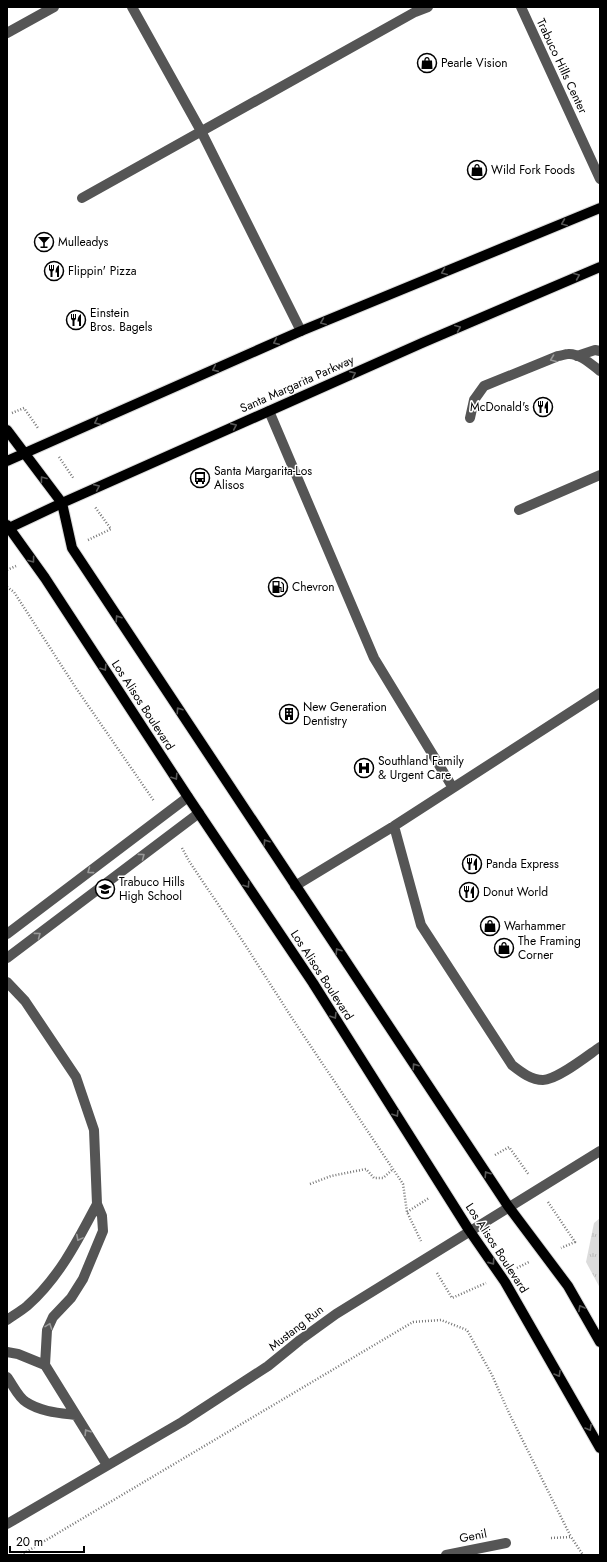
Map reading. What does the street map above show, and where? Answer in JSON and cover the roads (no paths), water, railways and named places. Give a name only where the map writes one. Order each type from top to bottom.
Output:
[{"type":"main road","points":[[7,461],[301,331],[600,208]]},
{"type":"main road","name":"Santa Margarita Parkway","points":[[8,528],[269,411],[600,267]]},
{"type":"main road","points":[[7,430],[62,503],[72,548],[508,1206],[568,1286],[600,1342]]},
{"type":"main road","name":"Los Alisos Boulevard","points":[[8,528],[45,578],[188,797],[313,983],[469,1230],[505,1282],[600,1448]]},
{"type":"street","points":[[7,33],[54,7]]},
{"type":"street","points":[[132,7],[201,131],[301,331]]},
{"type":"street","points":[[82,198],[415,12],[428,7]]},
{"type":"street","name":"Trabuco Hills Center","points":[[521,7],[600,179]]},
{"type":"street","points":[[578,356],[596,350],[600,351]]},
{"type":"street","points":[[470,418],[474,400],[484,386],[558,356],[567,354],[578,356],[588,361],[600,371]]},
{"type":"street","points":[[269,411],[374,658],[453,788]]},
{"type":"street","points":[[519,510],[600,475]]},
{"type":"street","points":[[295,886],[394,826],[600,693]]},
{"type":"street","points":[[7,934],[188,797]]},
{"type":"street","points":[[7,958],[199,813]]},
{"type":"street","points":[[394,826],[421,925],[512,1065],[534,1078],[543,1080],[553,1078],[600,1047]]},
{"type":"street","points":[[7,982],[25,1001],[76,1077],[94,1130],[97,1204],[102,1216],[103,1231],[83,1279],[71,1298],[53,1317],[47,1330],[45,1365],[107,1465]]},
{"type":"street","name":"Mustang Run","points":[[7,1524],[182,1422],[268,1366],[300,1340],[336,1314],[469,1230],[600,1151]]},
{"type":"street","points":[[7,1320],[27,1306],[55,1277],[77,1243],[97,1204]]},
{"type":"street","points":[[7,1352],[18,1354],[45,1365]]},
{"type":"street","points":[[7,1377],[18,1394],[26,1402],[51,1412],[76,1415]]},
{"type":"street","name":"Genil","points":[[446,1555],[506,1543]]},
{"type":"place","name":"Pearle Vision","points":[[427,63]]},
{"type":"place","name":"Wild Fork Foods","points":[[477,170]]},
{"type":"place","name":"Mulleadys","points":[[44,242]]},
{"type":"place","name":"Flippin' Pizza","points":[[54,271]]},
{"type":"place","name":"Einstein Bros. Bagels","points":[[76,320]]},
{"type":"place","name":"McDonald's","points":[[543,407]]},
{"type":"place","name":"Santa Margarita-Los Alisos","points":[[200,478]]},
{"type":"place","name":"Chevron","points":[[278,587]]},
{"type":"place","name":"New Generation Dentistry","points":[[289,714]]},
{"type":"place","name":"Southland Family & Urgent Care","points":[[364,768]]},
{"type":"place","name":"Panda Express","points":[[472,864]]},
{"type":"place","name":"Trabuco Hills High School","points":[[105,889]]},
{"type":"place","name":"Donut World","points":[[469,892]]},
{"type":"place","name":"Warhammer","points":[[490,926]]},
{"type":"place","name":"The Framing Corner","points":[[504,948]]}]
